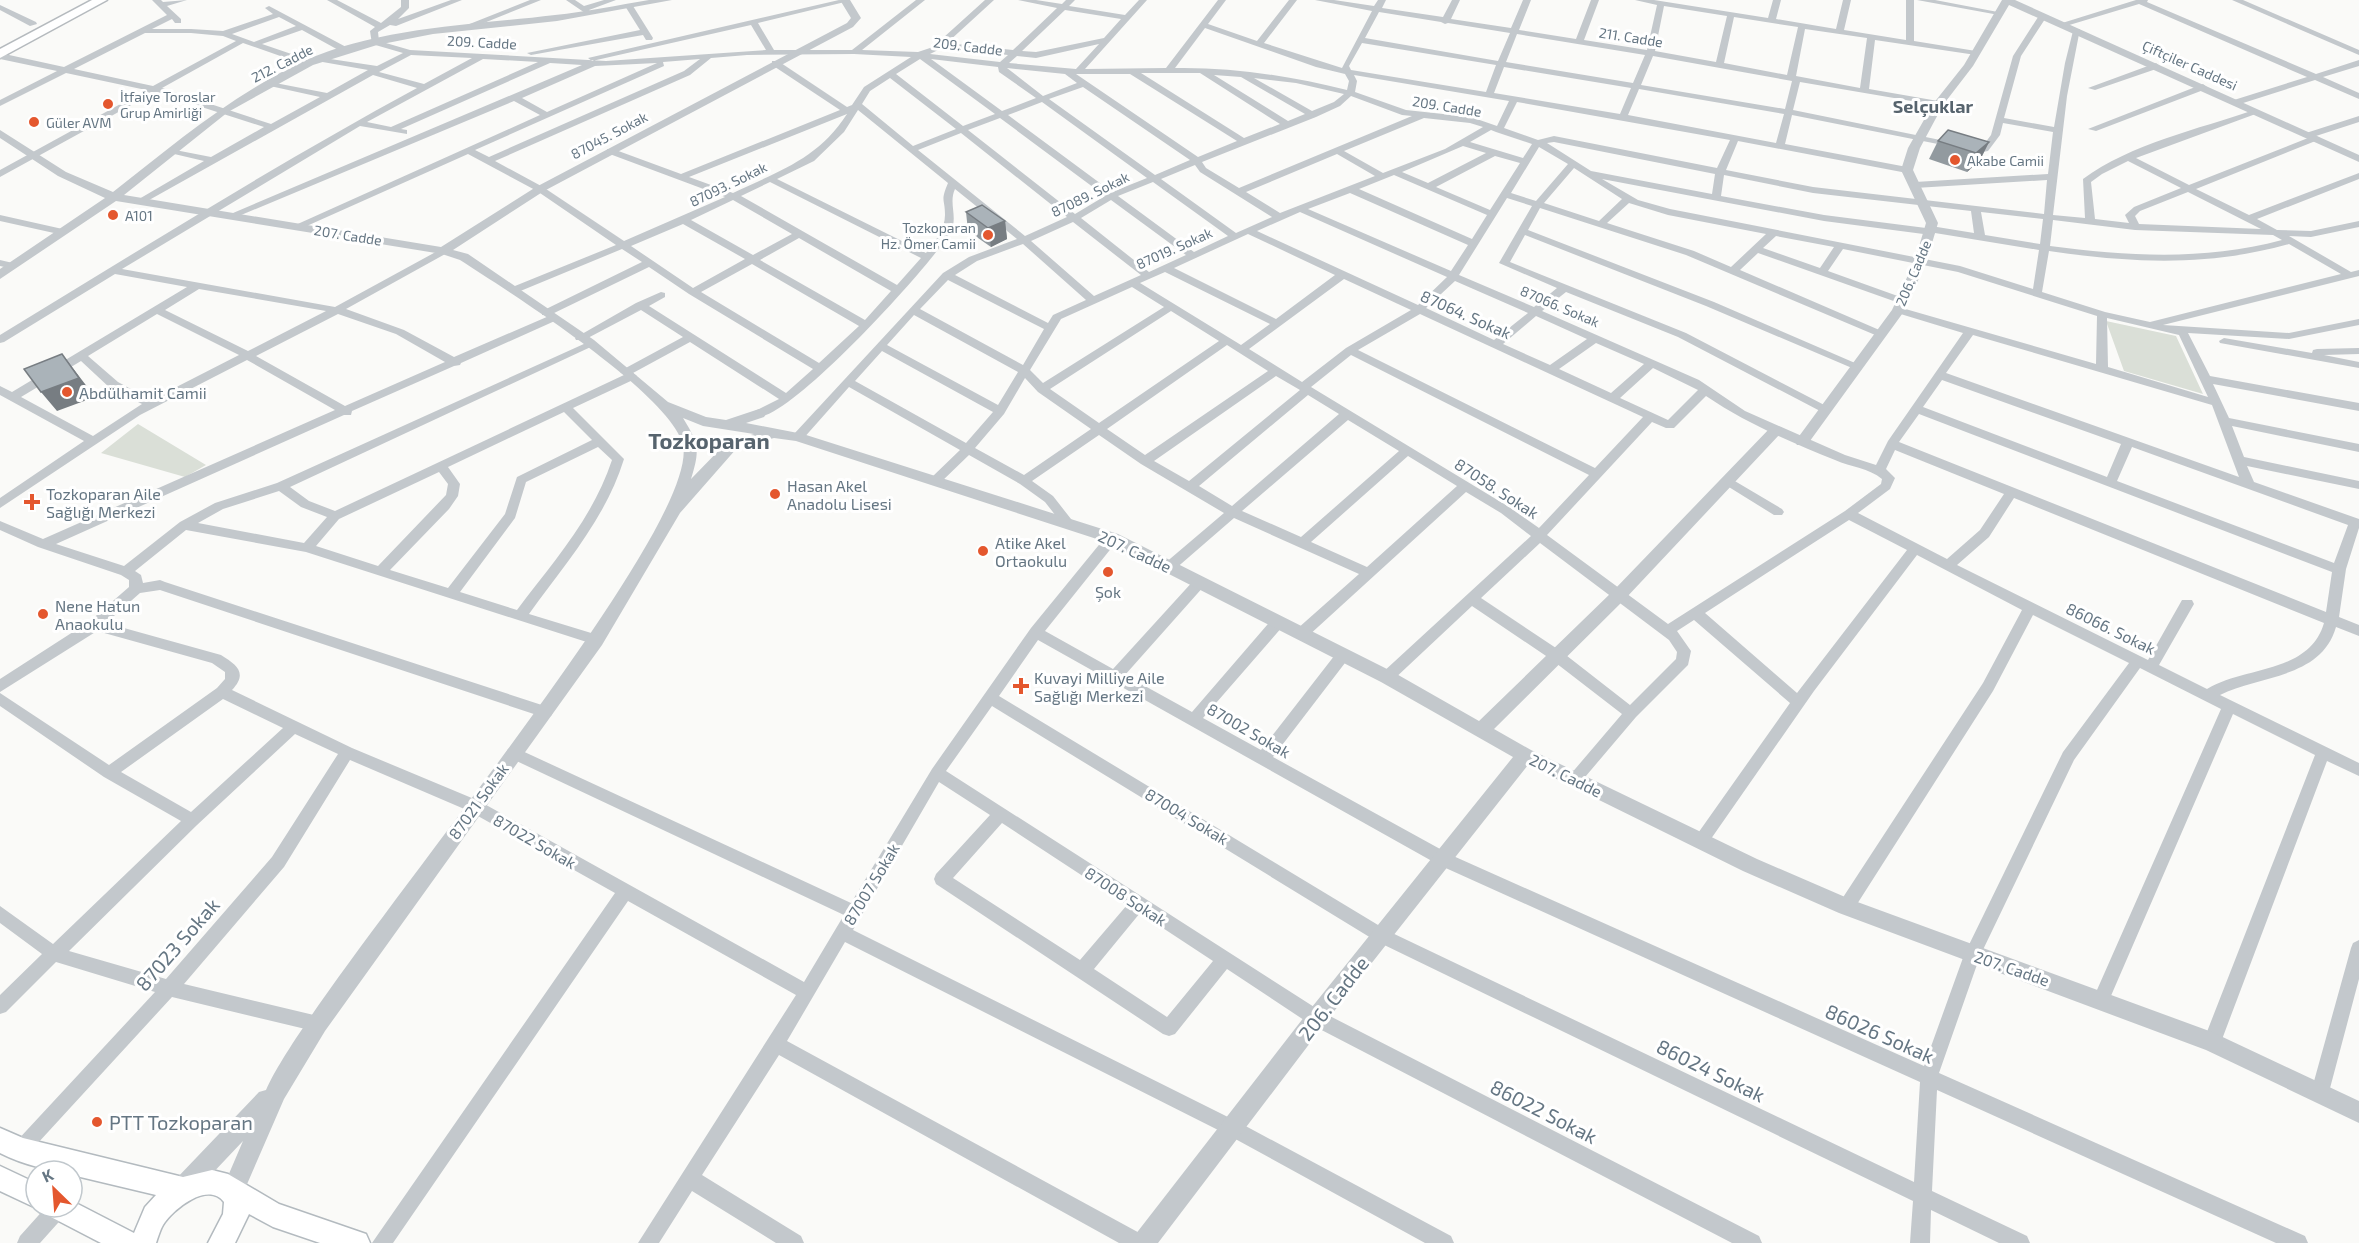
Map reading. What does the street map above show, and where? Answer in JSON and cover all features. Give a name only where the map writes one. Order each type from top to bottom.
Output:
[{"type":"main road","points":[[1,41],[79,0]]},
{"type":"main road","points":[[0,55],[101,0]]},
{"type":"main road","points":[[10,1145],[182,1189]]},
{"type":"main road","points":[[0,1178],[24,1190]]},
{"type":"main road","points":[[143,1243],[147,1228],[155,1213],[182,1189],[212,1180],[224,1183],[273,1214],[357,1243]]},
{"type":"main road","points":[[221,1243],[237,1214],[238,1200],[233,1190]]},
{"type":"main road","points":[[82,1219],[127,1243]]},
{"type":"street","points":[[159,3],[183,0]]},
{"type":"street","name":"209. Cadde","points":[[331,0],[376,33],[410,52],[512,56],[595,63],[667,60],[708,47],[774,58]]},
{"type":"street","points":[[376,33],[405,8],[405,0]]},
{"type":"street","points":[[376,33],[458,0]]},
{"type":"street","points":[[466,27],[537,0]]},
{"type":"street","points":[[570,0],[585,11],[612,0]]},
{"type":"street","name":"212. Cadde","points":[[0,275],[114,197],[224,110],[309,63],[345,50],[376,33],[466,27],[667,0]]},
{"type":"street","points":[[488,161],[687,73],[708,47],[753,22],[845,0]]},
{"type":"street","name":"87045. Sokak","points":[[443,251],[540,189],[774,58],[793,53],[850,25],[856,18],[845,0]]},
{"type":"street","points":[[854,52],[921,0]]},
{"type":"street","points":[[940,45],[990,0]]},
{"type":"street","points":[[1022,0],[1127,18]]},
{"type":"street","points":[[1071,0],[1003,64],[1002,70],[1236,237]]},
{"type":"street","points":[[1078,71],[1143,0]]},
{"type":"street","points":[[1169,70],[1222,0]]},
{"type":"street","points":[[1259,44],[1293,0]]},
{"type":"street","name":"211. Cadde","points":[[1319,0],[1794,77],[1938,104]]},
{"type":"street","points":[[1350,93],[1353,81],[1345,66],[1382,0]]},
{"type":"street","points":[[1445,22],[1456,0]]},
{"type":"street","points":[[1489,94],[1527,0]]},
{"type":"street","points":[[1579,43],[1595,0]]},
{"type":"street","points":[[1643,0],[1976,53]]},
{"type":"street","points":[[1707,11],[1710,0]]},
{"type":"street","points":[[1771,21],[1777,0]]},
{"type":"street","points":[[1839,32],[1847,0]]},
{"type":"street","points":[[1910,0],[1910,43]]},
{"type":"street","points":[[1922,0],[1999,13]]},
{"type":"street","points":[[1202,24],[1349,72],[1623,117],[1907,170],[1914,148],[1921,139],[1938,104],[1976,53],[2007,0]]},
{"type":"street","name":"Çiftçiler Caddesi","points":[[2007,0],[2359,159]]},
{"type":"street","points":[[2236,0],[2359,53]]},
{"type":"street","points":[[2062,24],[2141,1],[2359,96]]},
{"type":"street","points":[[159,3],[190,31]]},
{"type":"street","points":[[1623,117],[1650,53],[1661,4]]},
{"type":"street","points":[[296,226],[667,60],[653,45],[629,6]]},
{"type":"street","points":[[0,7],[33,24]]},
{"type":"street","points":[[269,8],[345,50]]},
{"type":"street","points":[[224,34],[280,14]]},
{"type":"street","points":[[1719,65],[1731,15]]},
{"type":"street","points":[[0,103],[66,72],[172,16]]},
{"type":"street","points":[[1360,40],[1789,112],[1980,151],[1995,135],[2017,56],[2043,16]]},
{"type":"street","points":[[753,22],[774,58],[847,111]]},
{"type":"street","points":[[1780,146],[1789,112],[1802,26]]},
{"type":"street","points":[[253,45],[302,27]]},
{"type":"street","points":[[143,32],[190,31],[224,34],[309,63]]},
{"type":"street","points":[[2037,293],[2046,247],[2047,216],[2057,130],[2067,66],[2077,31]]},
{"type":"street","points":[[512,56],[645,32]]},
{"type":"street","points":[[1864,91],[1871,37]]},
{"type":"street","points":[[940,45],[1036,55],[1106,40]]},
{"type":"street","points":[[0,174],[241,41]]},
{"type":"street","points":[[575,61],[653,45],[708,47]]},
{"type":"street","name":"87093. Sokak","points":[[514,290],[684,220],[811,159],[825,147],[858,106],[867,89],[918,55],[940,45]]},
{"type":"street","points":[[142,201],[327,96],[410,52]]},
{"type":"street","name":"209. Cadde","points":[[793,53],[854,52],[918,55],[1067,72],[1200,70],[1296,80],[1350,93],[1405,113],[1470,120],[1549,147],[1583,172],[1628,198],[1668,212],[1960,268],[2102,315],[2165,328]]},
{"type":"street","points":[[0,55],[66,72],[155,89],[272,127]]},
{"type":"street","points":[[0,340],[116,271],[208,212],[359,123],[484,55]]},
{"type":"street","points":[[918,55],[1003,114],[1193,256]]},
{"type":"street","points":[[320,59],[373,71],[424,87]]},
{"type":"street","points":[[395,128],[551,59]]},
{"type":"street","points":[[231,216],[419,139],[595,63]]},
{"type":"street","points":[[2237,102],[2359,63]]},
{"type":"street","points":[[2092,88],[2157,66]]},
{"type":"street","points":[[1130,70],[1244,142]]},
{"type":"street","points":[[1200,70],[1287,125]]},
{"type":"street","points":[[1067,72],[1197,161],[1203,170],[1279,217]]},
{"type":"street","points":[[1238,73],[1313,115]]},
{"type":"street","points":[[891,74],[1148,276]]},
{"type":"street","points":[[912,149],[1084,83]]},
{"type":"street","points":[[273,84],[327,96]]},
{"type":"street","points":[[2093,129],[2203,87]]},
{"type":"street","name":"87089. Sokak","points":[[798,437],[947,275],[973,259],[1074,218],[1113,195],[1313,115],[1337,104],[1350,93]]},
{"type":"street","points":[[514,97],[547,115]]},
{"type":"street","points":[[1494,128],[1514,99]]},
{"type":"street","points":[[681,177],[858,106],[1024,240],[1093,301]]},
{"type":"street","points":[[2090,222],[2086,180],[2092,174],[2128,158],[2257,112]]},
{"type":"street","points":[[1238,192],[1421,116]]},
{"type":"street","points":[[2135,227],[2130,214],[2137,209],[2359,118]]},
{"type":"street","points":[[1998,120],[2057,130]]},
{"type":"street","points":[[359,123],[395,128],[419,139]]},
{"type":"street","name":"87019. Sokak","points":[[936,480],[968,449],[1000,411],[1057,317],[1279,217],[1383,177],[1494,128]]},
{"type":"street","name":"207. Cadde","points":[[0,133],[62,174],[114,197],[443,251],[465,257],[585,341],[665,406],[703,421],[798,437],[1112,538],[1387,677],[1525,755],[1701,841],[1846,907],[1972,955],[2101,999],[2212,1042],[2359,1112]]},
{"type":"street","points":[[1716,199],[1720,172],[1735,138]]},
{"type":"street","points":[[1190,487],[1350,350],[1418,311],[1453,277],[1537,143],[1554,139],[1814,190],[2135,227],[2311,234],[2359,224]]},
{"type":"street","points":[[1462,143],[1525,162]]},
{"type":"street","points":[[468,150],[540,189],[693,292],[820,368]]},
{"type":"street","points":[[172,151],[213,160]]},
{"type":"street","points":[[610,151],[735,197],[898,290]]},
{"type":"street","points":[[1339,152],[1383,177]]},
{"type":"street","points":[[1428,187],[1494,153]]},
{"type":"street","points":[[2128,158],[2354,274]]},
{"type":"street","points":[[1573,164],[1538,204],[1504,263],[1682,335],[1826,409]]},
{"type":"street","name":"206. Cadde","points":[[1802,442],[1900,306],[1921,260],[1932,223],[1907,170]]},
{"type":"street","points":[[1394,172],[1492,214]]},
{"type":"street","points":[[1583,172],[1824,218],[1931,230],[2046,247],[2170,260],[2260,249],[2290,241]]},
{"type":"street","points":[[2249,219],[2359,176]]},
{"type":"street","points":[[1915,185],[2052,177]]},
{"type":"street","points":[[770,179],[927,257]]},
{"type":"street","points":[[675,509],[691,440],[698,431],[712,425],[726,425],[759,414],[787,399],[866,325],[927,257],[947,230],[950,215],[946,198],[953,182]]},
{"type":"street","points":[[1350,189],[1474,244]]},
{"type":"street","points":[[1505,194],[1690,253],[1880,334]]},
{"type":"street","points":[[1601,224],[1628,198]]},
{"type":"street","points":[[1975,208],[1980,237]]},
{"type":"street","name":"87066. Sokak","points":[[1300,209],[1652,363],[1706,389],[1741,414],[1802,442],[1879,470]]},
{"type":"street","points":[[0,218],[63,232]]},
{"type":"street","points":[[684,220],[866,325]]},
{"type":"street","name":"87064. Sokak","points":[[1249,231],[1418,311],[1670,425],[1706,389]]},
{"type":"street","points":[[1523,231],[1710,304],[1856,366]]},
{"type":"street","points":[[1733,271],[1774,232]]},
{"type":"street","points":[[693,292],[799,234]]},
{"type":"street","points":[[1822,273],[1841,245]]},
{"type":"street","points":[[1756,249],[1970,331],[2217,403]]},
{"type":"street","points":[[0,504],[151,404],[245,354],[337,310],[443,251]]},
{"type":"street","points":[[0,263],[14,266]]},
{"type":"street","points":[[43,544],[456,363],[649,263]]},
{"type":"street","points":[[1165,268],[1277,323]]},
{"type":"street","points":[[116,271],[337,310],[400,332],[456,363]]},
{"type":"street","points":[[1241,350],[1343,274]]},
{"type":"street","points":[[2150,325],[2354,274]]},
{"type":"street","points":[[947,275],[1050,328]]},
{"type":"street","name":"87058. Sokak","points":[[1132,283],[1465,486],[1539,536],[1674,636],[1684,651],[1683,661],[1631,713],[1575,779]]},
{"type":"street","points":[[14,396],[196,286]]},
{"type":"street","points":[[1495,345],[1565,287]]},
{"type":"street","points":[[126,572],[184,525],[219,506],[281,486],[585,341],[640,305],[661,295]]},
{"type":"street","points":[[640,305],[787,399]]},
{"type":"street","points":[[1042,389],[1171,307]]},
{"type":"street","points":[[155,309],[245,354],[347,412]]},
{"type":"street","points":[[913,310],[1024,370],[1042,389],[1145,461],[1233,512],[1367,572]]},
{"type":"street","points":[[2102,315],[2102,369]]},
{"type":"street","points":[[2165,328],[2223,334],[2289,336],[2359,322]]},
{"type":"street","points":[[2165,328],[2359,365]]},
{"type":"street","points":[[1667,631],[1849,514],[1886,486],[1889,478],[1879,470],[1892,444],[1970,331]]},
{"type":"street","points":[[2183,333],[2217,403],[2249,486]]},
{"type":"street","points":[[307,548],[335,516],[566,408],[691,337]]},
{"type":"street","points":[[1551,370],[1595,338]]},
{"type":"street","points":[[1024,481],[1226,341]]},
{"type":"street","points":[[880,346],[1000,411]]},
{"type":"street","points":[[1350,350],[1596,474]]},
{"type":"street","points":[[2284,352],[2359,351]]},
{"type":"street","points":[[82,356],[114,385],[151,404]]},
{"type":"street","points":[[1612,399],[1652,363]]},
{"type":"street","points":[[1145,461],[1275,371]]},
{"type":"street","points":[[1940,375],[2357,523],[2340,570],[2334,621],[2322,644],[2305,661],[2267,675],[2221,685],[2207,696]]},
{"type":"street","points":[[2205,379],[2359,407]]},
{"type":"street","points":[[848,382],[1024,481],[1049,499],[1067,522]]},
{"type":"street","points":[[0,390],[93,441]]},
{"type":"street","points":[[665,406],[698,452],[712,454],[732,445],[779,433]]},
{"type":"street","points":[[520,616],[608,490],[618,459],[566,408]]},
{"type":"street","points":[[1917,409],[2340,570]]},
{"type":"street","points":[[1169,567],[1347,414]]},
{"type":"street","points":[[1387,677],[1539,536],[1651,416]]},
{"type":"street","points":[[2224,421],[2359,448]]},
{"type":"street","points":[[675,509],[709,468],[736,441],[736,431],[726,425]]},
{"type":"street","points":[[1481,730],[1619,595],[1776,430]]},
{"type":"street","points":[[451,594],[512,515],[521,480],[600,441]]},
{"type":"street","points":[[2110,483],[2128,442]]},
{"type":"street","points":[[1892,444],[2359,631]]},
{"type":"street","points":[[1302,543],[1406,451]]},
{"type":"street","points":[[2240,460],[2359,485]]},
{"type":"street","points":[[382,570],[452,496],[454,484],[440,465]]},
{"type":"street","points":[[1728,481],[1778,512]]},
{"type":"street","points":[[281,486],[305,504],[335,516]]},
{"type":"street","points":[[1302,633],[1465,486]]},
{"type":"street","points":[[1948,565],[1985,536],[1995,524],[2011,492]]},
{"type":"street","name":"87021 Sokak","points":[[233,1190],[276,1091],[318,1024],[596,640],[675,509]]},
{"type":"street","name":"86066. Sokak","points":[[1849,514],[2030,608],[2359,771]]},
{"type":"street","points":[[0,525],[43,544],[126,572],[136,578],[136,589]]},
{"type":"street","points":[[184,525],[307,548],[596,640]]},
{"type":"street","name":"87007 Sokak","points":[[648,1243],[776,1044],[938,772],[1036,632],[1112,538]]},
{"type":"street","points":[[1701,841],[1798,702],[1915,548]]},
{"type":"street","points":[[1116,675],[1200,582]]},
{"type":"street","points":[[0,686],[95,625],[136,589],[160,585],[546,711]]},
{"type":"street","points":[[1471,598],[1557,656],[1631,713]]},
{"type":"street","points":[[1920,1243],[1925,1198],[1929,1078],[1972,955],[2068,756],[2144,665],[2187,604]]},
{"type":"street","points":[[1846,907],[1988,687],[2030,608]]},
{"type":"street","points":[[1694,612],[1798,702]]},
{"type":"street","points":[[1194,719],[1278,622]]},
{"type":"street","points":[[95,625],[216,659],[232,669],[232,681],[222,692],[109,773]]},
{"type":"street","name":"87002 Sokak","points":[[1036,632],[1445,860]]},
{"type":"street","points":[[1263,759],[1343,655]]},
{"type":"street","name":"87022 Sokak","points":[[222,692],[347,752],[474,806],[806,992]]},
{"type":"street","points":[[0,699],[109,773],[192,820]]},
{"type":"street","name":"87004 Sokak","points":[[990,699],[1382,936]]},
{"type":"street","points":[[2101,999],[2229,707]]},
{"type":"street","points":[[0,1006],[192,820],[293,727]]},
{"type":"street","name":"87023 Sokak","points":[[10,1145],[168,988],[278,862],[347,752]]},
{"type":"street","points":[[513,753],[855,912]]},
{"type":"street","points":[[2212,1042],[2322,753]]},
{"type":"street","name":"206. Cadde","points":[[1143,1243],[1234,1129],[1316,1018],[1445,860],[1525,755]]},
{"type":"street","name":"87008 Sokak","points":[[938,772],[1000,815],[1316,1018]]},
{"type":"street","points":[[1000,815],[942,879],[1169,1028],[1224,960]]},
{"type":"street","name":"86026 Sokak","points":[[1445,860],[2298,1243]]},
{"type":"street","points":[[382,1243],[625,892]]},
{"type":"street","points":[[1082,971],[1138,904]]},
{"type":"street","points":[[0,913],[54,954],[168,988],[318,1024]]},
{"type":"street","points":[[843,933],[1234,1129],[1444,1243]]},
{"type":"street","name":"86024 Sokak","points":[[1382,936],[2020,1243]]},
{"type":"street","points":[[2320,1092],[2359,948]]},
{"type":"street","name":"86022 Sokak","points":[[1316,1018],[1752,1243]]},
{"type":"street","points":[[776,1044],[1138,1243]]},
{"type":"street","name":"87021 Sokak","points":[[182,1189],[276,1091]]},
{"type":"street","points":[[691,1179],[794,1243]]},
{"type":"street","points":[[27,1243],[48,1219]]},
{"type":"shaded area","points":[[2106,321],[2176,336],[2203,394],[2124,371]]},
{"type":"shaded area","points":[[138,424],[206,465],[185,477],[101,453]]},
{"type":"building","points":[[1948,130],[1989,142],[1976,153],[1938,141]]},
{"type":"building","points":[[982,205],[1005,221],[988,228],[966,212]]},
{"type":"building","points":[[62,354],[79,378],[41,392],[24,369]]},
{"type":"place","name":"İtfaiye Toroslar Grup Amirliği","points":[[108,104]]},
{"type":"place","name":"Güler AVM","points":[[34,122]]},
{"type":"place","name":"Akabe Camii","points":[[1955,160]]},
{"type":"place","name":"A101","points":[[113,215]]},
{"type":"place","name":"Tozkoparan Hz. Ömer Camii","points":[[988,235]]},
{"type":"place","name":"Abdülhamit Camii","points":[[67,392]]},
{"type":"place","name":"Hasan Akel Anadolu Lisesi","points":[[775,494]]},
{"type":"place","name":"Tozkoparan Aile Sağlığı Merkezi","points":[[32,502]]},
{"type":"place","name":"Atike Akel Ortaokulu","points":[[983,551]]},
{"type":"place","name":"Şok","points":[[1108,572]]},
{"type":"place","name":"Nene Hatun Anaokulu","points":[[43,614]]},
{"type":"place","name":"Kuvayi Milliye Aile Sağlığı Merkezi","points":[[1021,686]]},
{"type":"place","name":"PTT Tozkoparan","points":[[97,1122]]},
{"type":"district","name":"Selçuklar","points":[[1933,106]]},
{"type":"district","name":"Tozkoparan","points":[[709,440]]}]
